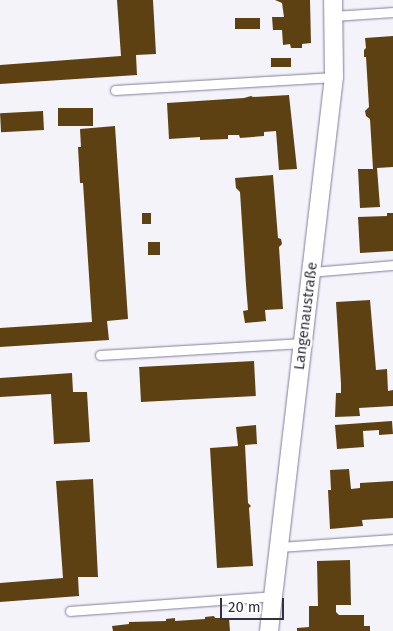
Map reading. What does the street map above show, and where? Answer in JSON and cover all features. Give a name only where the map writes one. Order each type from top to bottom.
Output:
[{"type":"street","name":"Langenaustraße","points":[[269,631],[334,77],[333,8]]},
{"type":"lane","points":[[333,8],[393,12]]},
{"type":"lane","points":[[115,90],[334,77]]},
{"type":"lane","points":[[311,272],[393,266]]},
{"type":"lane","points":[[100,355],[302,343]]},
{"type":"lane","points":[[280,547],[393,539]]},
{"type":"lane","points":[[70,611],[274,596]]},
{"type":"building","points":[[117,0],[153,0],[156,54],[136,55],[137,75],[0,84],[0,65],[121,56]]},
{"type":"building","points":[[275,0],[310,0],[311,43],[302,44],[302,48],[291,48],[290,44],[283,45],[282,30],[273,30],[272,17],[284,17],[282,3]]},
{"type":"building","points":[[235,18],[260,18],[260,29],[235,29]]},
{"type":"building","points":[[393,36],[393,167],[377,168],[380,207],[360,208],[358,169],[373,169],[370,119],[366,116],[365,111],[369,107],[366,57],[364,57],[364,50],[366,48],[365,38]]},
{"type":"building","points":[[271,58],[291,58],[291,67],[271,67]]},
{"type":"building","points":[[289,95],[297,169],[279,170],[276,131],[264,132],[264,136],[240,138],[239,135],[228,135],[228,139],[200,140],[200,137],[169,139],[167,103]]},
{"type":"building","points":[[58,108],[93,108],[93,126],[58,126]]},
{"type":"building","points":[[43,111],[44,130],[1,132],[0,113]]},
{"type":"building","points":[[115,126],[128,319],[107,321],[109,340],[0,347],[0,328],[92,322],[83,183],[80,183],[78,147],[81,147],[80,129]]},
{"type":"building","points":[[273,175],[278,238],[281,239],[282,244],[279,247],[283,309],[265,310],[266,321],[245,323],[243,311],[248,310],[240,192],[236,188],[235,178]]},
{"type":"building","points":[[142,213],[151,213],[151,224],[142,224]]},
{"type":"building","points":[[387,213],[393,213],[393,251],[360,253],[358,217],[387,216]]},
{"type":"building","points":[[148,242],[160,242],[160,255],[148,255]]},
{"type":"building","points":[[370,300],[376,370],[387,369],[388,391],[393,390],[393,406],[359,408],[360,416],[335,417],[336,393],[341,393],[336,302]]},
{"type":"building","points":[[254,361],[256,396],[141,402],[139,367]]},
{"type":"building","points":[[72,373],[73,392],[87,392],[90,442],[54,444],[51,394],[0,397],[0,378]]},
{"type":"building","points":[[392,421],[393,434],[379,435],[379,430],[363,431],[364,447],[337,449],[335,425]]},
{"type":"building","points":[[256,425],[257,444],[245,445],[248,503],[251,506],[249,508],[253,566],[217,568],[210,448],[238,446],[236,427]]},
{"type":"building","points":[[349,469],[351,489],[360,488],[360,483],[393,481],[393,518],[362,520],[363,526],[330,529],[328,490],[331,490],[330,470]]},
{"type":"building","points":[[93,479],[98,577],[78,577],[79,596],[0,602],[0,583],[63,578],[56,481]]},
{"type":"building","points":[[350,560],[351,605],[336,605],[336,612],[339,615],[364,615],[364,626],[370,626],[370,631],[297,631],[297,628],[309,627],[309,606],[318,606],[317,561]]},
{"type":"building","points":[[214,616],[215,618],[229,618],[230,631],[113,631],[112,626],[129,624],[129,622],[166,621],[166,619],[175,618],[175,621],[205,619],[205,617]]}]
